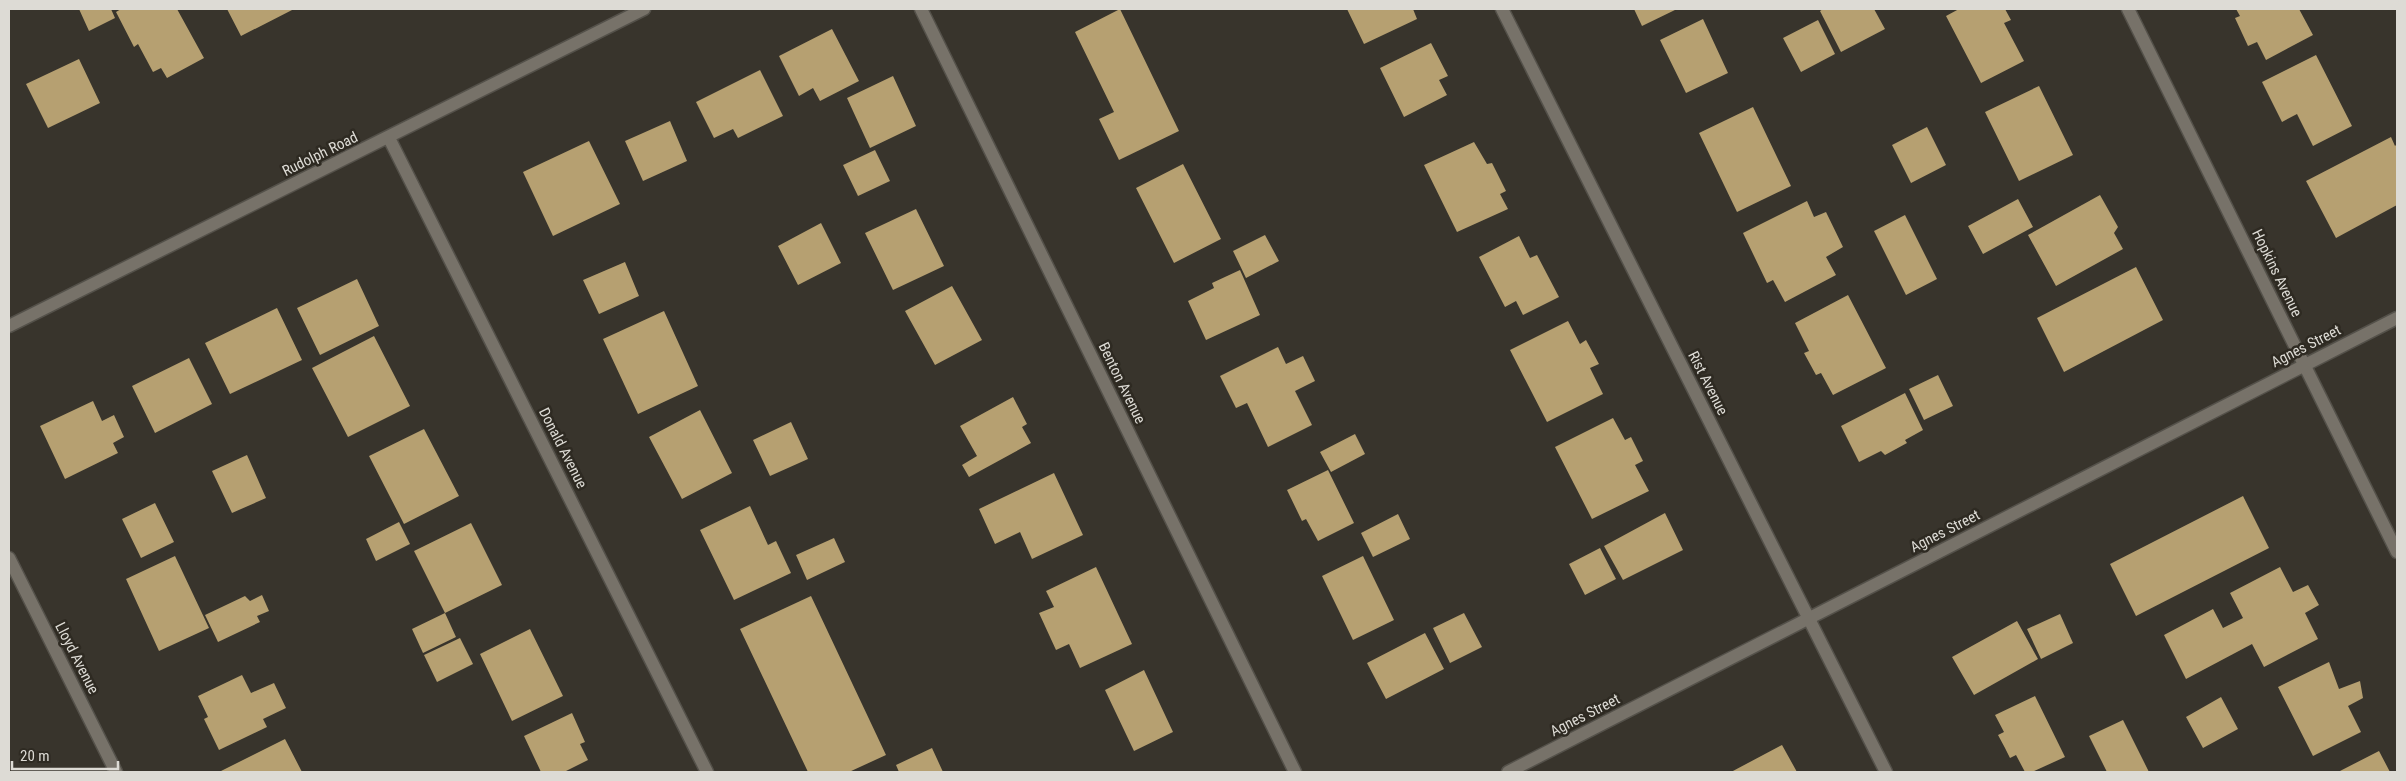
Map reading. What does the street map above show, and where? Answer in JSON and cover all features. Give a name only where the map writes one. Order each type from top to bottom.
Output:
[{"type":"street","name":"Rudolph Road","points":[[9,326],[389,138],[644,9]]},
{"type":"street","name":"Benton Avenue","points":[[920,9],[1295,772]]},
{"type":"street","name":"Rist Avenue","points":[[1502,9],[1886,772]]},
{"type":"street","name":"Hopkins Avenue","points":[[2128,9],[2397,552]]},
{"type":"street","name":"Donald Avenue","points":[[389,138],[707,772]]},
{"type":"street","name":"Agnes Street","points":[[1508,772],[1809,620],[2397,318]]},
{"type":"street","name":"Lloyd Avenue","points":[[9,558],[116,772]]},
{"type":"building","points":[[79,9],[111,9],[115,18],[89,31]]},
{"type":"building","points":[[121,9],[177,9],[204,58],[167,78],[161,68],[153,72],[138,44],[134,47],[116,12]]},
{"type":"building","points":[[227,9],[294,9],[241,36]]},
{"type":"building","points":[[1120,9],[1179,131],[1119,160],[1099,119],[1114,112],[1075,32]]},
{"type":"building","points":[[1347,9],[1413,9],[1417,19],[1364,44]]},
{"type":"building","points":[[1634,9],[1677,9],[1642,26]]},
{"type":"building","points":[[1823,9],[1874,9],[1885,29],[1841,52],[1820,11]]},
{"type":"building","points":[[1959,9],[2005,9],[2011,20],[2004,23],[2024,61],[1981,83],[1946,16]]},
{"type":"building","points":[[2236,9],[2299,9],[2313,35],[2266,60],[2257,42],[2248,46],[2235,18],[2240,16]]},
{"type":"building","points":[[1703,19],[1728,73],[1686,93],[1660,40]]},
{"type":"building","points":[[1818,20],[1835,54],[1801,72],[1783,38]]},
{"type":"building","points":[[832,29],[859,81],[820,101],[813,88],[799,96],[779,56]]},
{"type":"building","points":[[1431,43],[1448,76],[1439,80],[1447,95],[1404,117],[1380,68]]},
{"type":"building","points":[[2316,55],[2352,126],[2313,146],[2297,114],[2282,122],[2262,82]]},
{"type":"building","points":[[79,59],[100,103],[48,128],[26,84]]},
{"type":"building","points":[[760,70],[783,116],[738,138],[733,129],[714,138],[696,102]]},
{"type":"building","points":[[893,76],[916,126],[870,148],[847,98]]},
{"type":"building","points":[[2039,86],[2073,155],[2019,181],[1985,112]]},
{"type":"building","points":[[1753,107],[1791,186],[1737,212],[1699,133]]},
{"type":"building","points":[[670,121],[687,161],[643,181],[625,141]]},
{"type":"building","points":[[1927,127],[1946,165],[1911,183],[1892,145]]},
{"type":"building","points":[[2391,137],[2395,146],[2397,144],[2397,205],[2336,238],[2306,181]]},
{"type":"building","points":[[589,141],[620,204],[553,236],[523,172]]},
{"type":"building","points":[[1474,142],[1487,164],[1492,163],[1506,191],[1500,194],[1508,209],[1457,232],[1424,165]]},
{"type":"building","points":[[875,150],[890,181],[858,196],[843,165]]},
{"type":"building","points":[[1183,164],[1221,239],[1174,263],[1136,188]]},
{"type":"building","points":[[2100,195],[2118,227],[2114,233],[2123,249],[2056,286],[2028,235]]},
{"type":"building","points":[[2018,199],[2033,227],[1983,254],[1968,226]]},
{"type":"building","points":[[1807,201],[1814,217],[1826,212],[1843,247],[1826,257],[1836,275],[1785,302],[1773,280],[1767,283],[1743,233]]},
{"type":"building","points":[[916,209],[944,266],[893,290],[865,233]]},
{"type":"building","points":[[1905,215],[1937,279],[1906,295],[1874,231]]},
{"type":"building","points":[[821,223],[841,263],[798,285],[778,246]]},
{"type":"building","points":[[1265,235],[1279,261],[1246,278],[1233,251]]},
{"type":"building","points":[[1519,236],[1530,258],[1537,255],[1559,297],[1523,315],[1516,301],[1505,307],[1479,257]]},
{"type":"building","points":[[625,262],[639,296],[599,314],[583,280]]},
{"type":"building","points":[[2136,267],[2163,320],[2064,372],[2037,318]]},
{"type":"building","points":[[1240,270],[1260,315],[1206,340],[1188,301],[1214,288],[1212,283]]},
{"type":"building","points":[[357,279],[379,326],[320,355],[297,308]]},
{"type":"building","points":[[952,286],[982,340],[935,365],[905,311]]},
{"type":"building","points":[[1848,295],[1886,368],[1833,395],[1821,373],[1816,375],[1804,353],[1809,351],[1795,323]]},
{"type":"building","points":[[277,308],[302,360],[230,394],[205,343]]},
{"type":"building","points":[[664,311],[698,386],[638,414],[603,339]]},
{"type":"building","points":[[1568,321],[1580,344],[1586,340],[1599,364],[1590,368],[1603,394],[1547,422],[1510,350]]},
{"type":"building","points":[[374,336],[410,406],[348,437],[312,368]]},
{"type":"building","points":[[1278,347],[1286,364],[1303,356],[1315,381],[1295,391],[1312,425],[1268,447],[1247,403],[1236,408],[1220,376]]},
{"type":"building","points":[[189,358],[212,404],[155,433],[132,386]]},
{"type":"building","points":[[1938,375],[1953,406],[1924,420],[1909,389]]},
{"type":"building","points":[[1905,393],[1923,430],[1905,440],[1907,443],[1885,455],[1881,451],[1859,462],[1841,426]]},
{"type":"building","points":[[1013,397],[1027,424],[1022,427],[1031,443],[969,477],[962,465],[977,456],[960,426]]},
{"type":"building","points":[[93,401],[102,421],[114,415],[124,437],[113,443],[118,453],[65,479],[40,426]]},
{"type":"building","points":[[700,410],[732,473],[682,499],[649,437]]},
{"type":"building","points":[[1613,418],[1625,440],[1631,437],[1643,461],[1635,465],[1649,491],[1592,519],[1555,447]]},
{"type":"building","points":[[791,422],[808,459],[770,476],[753,440]]},
{"type":"building","points":[[424,429],[459,496],[404,524],[369,456]]},
{"type":"building","points":[[1355,434],[1365,454],[1331,472],[1320,452]]},
{"type":"building","points":[[247,455],[266,498],[232,513],[212,471]]},
{"type":"building","points":[[1328,470],[1354,523],[1318,541],[1306,519],[1302,521],[1287,490]]},
{"type":"building","points":[[1054,473],[1083,535],[1032,559],[1020,532],[995,544],[979,509]]},
{"type":"building","points":[[2243,496],[2269,548],[2136,616],[2110,564]]},
{"type":"building","points":[[155,503],[174,542],[141,558],[122,519]]},
{"type":"building","points":[[750,506],[768,545],[776,541],[791,573],[734,600],[700,530]]},
{"type":"building","points":[[1665,513],[1683,550],[1623,580],[1604,546]]},
{"type":"building","points":[[1398,514],[1410,539],[1373,557],[1361,533]]},
{"type":"building","points":[[399,522],[410,544],[376,561],[366,539]]},
{"type":"building","points":[[471,523],[502,585],[445,613],[414,551]]},
{"type":"building","points":[[834,538],[845,562],[807,580],[796,555]]},
{"type":"building","points":[[1600,548],[1616,579],[1585,595],[1569,564]]},
{"type":"building","points":[[175,556],[209,628],[159,651],[126,579]]},
{"type":"building","points":[[1363,556],[1394,620],[1353,640],[1322,576]]},
{"type":"building","points":[[1096,567],[1132,644],[1080,668],[1069,644],[1056,650],[1039,613],[1054,607],[1046,591]]},
{"type":"building","points":[[2280,567],[2293,592],[2308,585],[2319,605],[2305,613],[2318,639],[2264,667],[2252,644],[2186,679],[2164,635],[2213,609],[2223,628],[2243,618],[2230,593]]},
{"type":"building","points":[[262,595],[269,611],[257,616],[260,622],[218,642],[205,615],[245,596],[250,601]]},
{"type":"building","points":[[811,596],[886,755],[849,772],[808,772],[740,629]]},
{"type":"building","points":[[445,613],[456,637],[423,653],[412,629]]},
{"type":"building","points":[[1464,613],[1482,647],[1450,663],[1433,628]]},
{"type":"building","points":[[2060,614],[2073,643],[2041,659],[2027,629]]},
{"type":"building","points":[[2017,621],[2038,659],[1974,695],[1952,657]]},
{"type":"building","points":[[530,629],[563,696],[512,721],[480,654]]},
{"type":"building","points":[[1425,633],[1444,669],[1386,699],[1367,663]]},
{"type":"building","points":[[460,638],[473,664],[437,682],[424,655]]},
{"type":"building","points":[[2329,662],[2339,689],[2360,681],[2363,698],[2348,706],[2361,732],[2313,756],[2278,687]]},
{"type":"building","points":[[1144,670],[1173,732],[1134,751],[1105,690]]},
{"type":"building","points":[[242,675],[251,693],[274,683],[286,708],[263,719],[267,727],[219,750],[204,719],[208,717],[198,696]]},
{"type":"building","points":[[2035,696],[2065,757],[2032,772],[2025,772],[2016,755],[2010,758],[1998,735],[2004,732],[1995,715]]},
{"type":"building","points":[[2221,697],[2238,729],[2203,748],[2186,717]]},
{"type":"building","points":[[572,713],[585,742],[580,744],[588,760],[564,772],[541,772],[524,736]]},
{"type":"building","points":[[2123,720],[2149,772],[2107,772],[2089,736]]},
{"type":"building","points":[[285,739],[302,772],[219,772]]},
{"type":"building","points":[[1782,745],[1797,772],[1731,772]]},
{"type":"building","points":[[932,748],[943,772],[899,772],[896,765]]},
{"type":"building","points":[[2379,751],[2390,772],[2338,772]]}]
